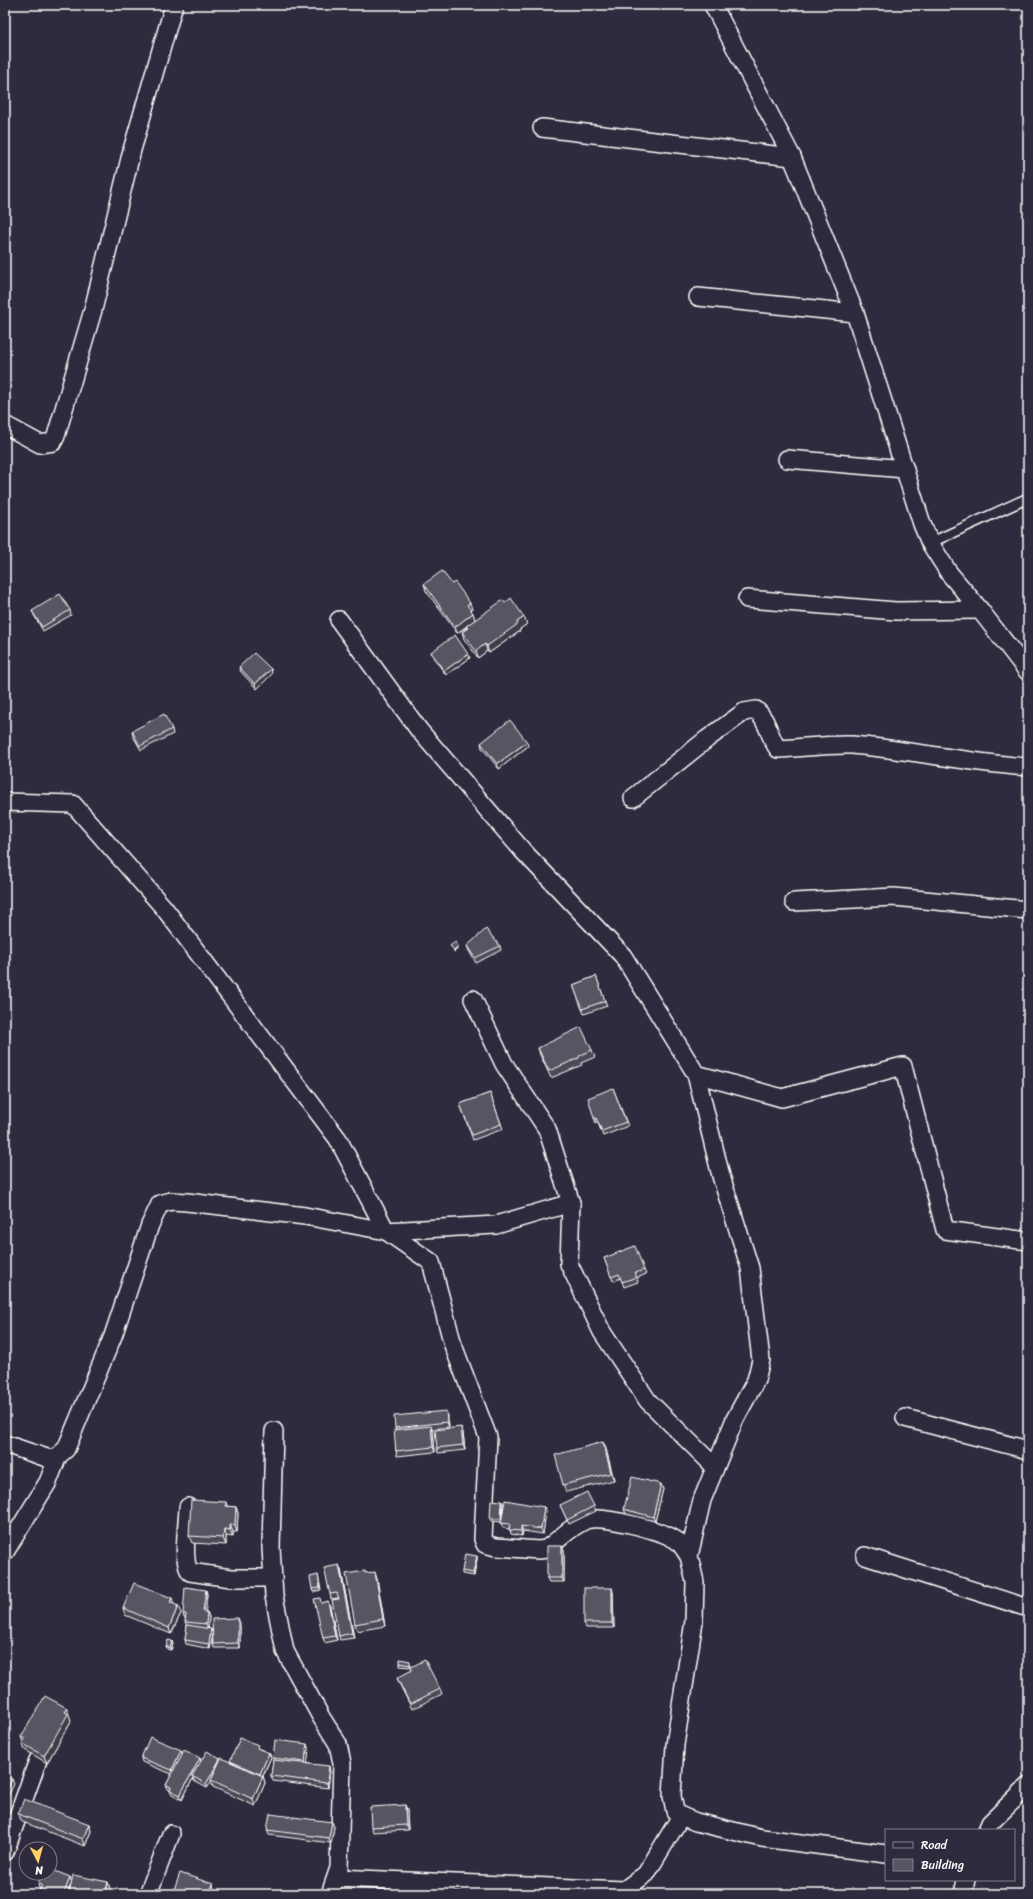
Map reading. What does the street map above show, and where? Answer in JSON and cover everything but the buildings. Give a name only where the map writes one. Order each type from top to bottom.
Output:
[{"type":"street","points":[[5,424],[40,444],[53,442],[56,436],[93,310],[132,150],[174,5]]},
{"type":"street","points":[[713,5],[792,157],[855,313],[930,543],[949,573],[1026,664]]},
{"type":"street","points":[[542,128],[792,157]]},
{"type":"street","points":[[698,298],[855,313]]},
{"type":"street","points":[[787,459],[905,469]]},
{"type":"street","points":[[747,599],[896,611],[980,610]]},
{"type":"street","points":[[338,620],[419,730],[523,851],[623,956],[696,1074],[721,1176],[750,1268],[761,1360],[756,1380],[735,1419],[702,1500],[689,1556],[695,1582],[694,1621],[675,1745],[672,1796],[675,1811],[681,1816],[696,1822],[762,1838],[885,1854]]},
{"type":"street","points":[[633,798],[707,739],[744,712],[756,710],[762,715],[773,742],[778,749],[806,746],[849,745],[884,748],[981,763],[1028,767]]},
{"type":"street","points":[[5,802],[73,804],[164,908],[338,1139],[386,1231],[431,1262],[453,1345],[488,1437],[483,1540],[485,1544],[496,1547],[539,1550],[546,1549],[579,1523],[599,1519],[655,1531],[676,1540],[689,1556]]},
{"type":"street","points":[[794,902],[894,897],[1028,910]]},
{"type":"street","points":[[472,999],[504,1064],[547,1128],[571,1203],[570,1264],[602,1332],[648,1401],[715,1467]]},
{"type":"street","points":[[696,1074],[782,1098],[903,1066],[945,1230],[1028,1241]]},
{"type":"street","points":[[5,1444],[50,1459],[58,1456],[66,1449],[113,1336],[150,1225],[160,1204],[171,1201],[305,1216],[386,1231],[496,1225],[571,1203]]},
{"type":"street","points":[[905,1418],[1028,1450]]},
{"type":"street","points":[[274,1431],[271,1499],[271,1548],[274,1596],[285,1651],[321,1717],[338,1744],[342,1763],[339,1868],[333,1886],[624,1890],[646,1874],[681,1816]]},
{"type":"street","points":[[5,1552],[48,1482],[58,1456]]},
{"type":"street","points":[[188,1507],[186,1550],[187,1568],[190,1572],[231,1578],[273,1578]]},
{"type":"street","points":[[865,1556],[1028,1608]]},
{"type":"street","points":[[5,1852],[38,1760]]},
{"type":"street","points":[[987,1829],[990,1823],[1028,1786]]},
{"type":"street","points":[[148,1894],[171,1834]]},
{"type":"street","points":[[963,1894],[966,1881]]},
{"type":"lane","points":[[930,543],[1028,498]]}]
